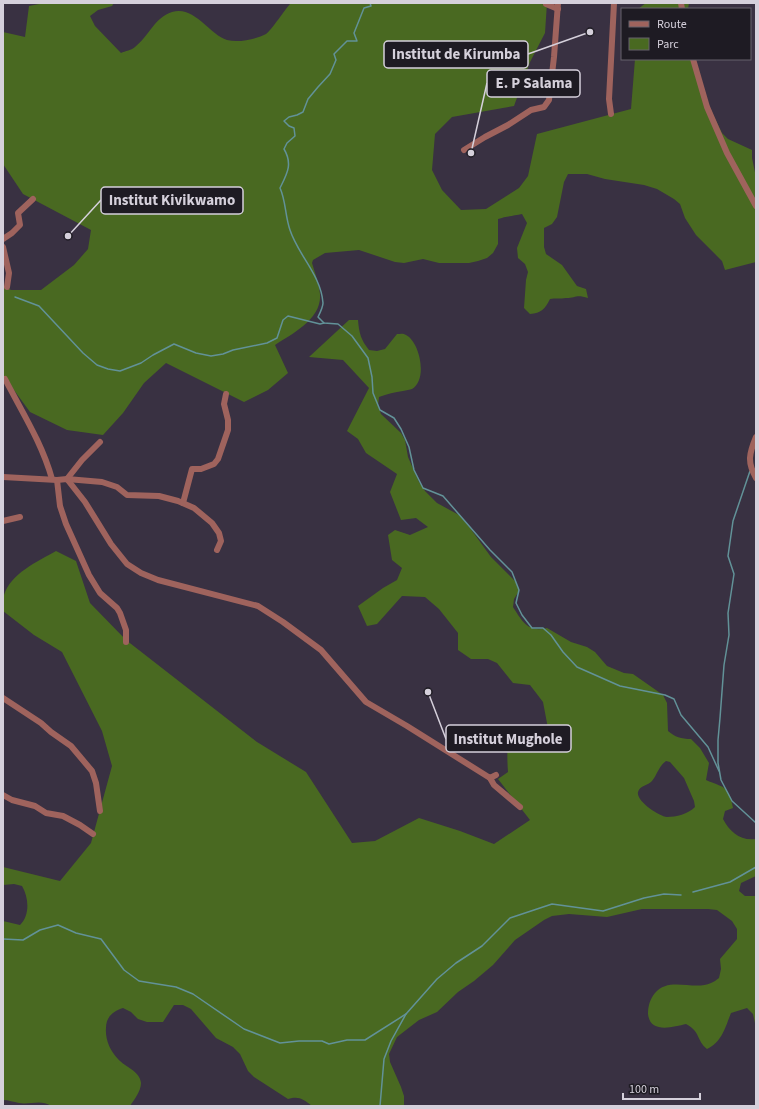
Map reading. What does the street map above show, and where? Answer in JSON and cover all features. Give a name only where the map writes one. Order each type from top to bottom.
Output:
[{"type":"street","points":[[611,114],[609,99],[614,3]]},
{"type":"street","points":[[464,150],[531,110],[544,106],[549,100],[558,6],[546,4]]},
{"type":"street","points":[[693,60],[706,107],[727,153],[756,206]]},
{"type":"street","points":[[3,239],[20,225],[18,213],[33,199]]},
{"type":"street","points":[[3,247],[9,273],[7,287]]},
{"type":"street","points":[[5,379],[47,461],[54,479],[66,524],[89,576],[100,594],[117,608],[120,613],[126,630],[126,642]]},
{"type":"street","points":[[183,503],[192,469],[201,469],[214,464],[218,460],[228,430],[228,420],[224,404],[226,394]]},
{"type":"street","points":[[756,437],[750,457],[751,469],[756,478]]},
{"type":"street","points":[[67,479],[82,460],[100,442]]},
{"type":"street","points":[[3,477],[67,479],[102,482],[118,487],[127,494],[159,496],[183,503],[194,508],[212,523],[219,533],[221,541],[217,550]]},
{"type":"street","points":[[67,479],[85,502],[111,544],[127,564],[141,573],[158,580],[258,606],[321,650],[366,702],[493,776],[494,786],[520,807]]},
{"type":"street","points":[[3,522],[20,517]]},
{"type":"street","points":[[3,698],[41,723],[71,746],[92,771],[98,794],[100,811]]},
{"type":"street","points":[[3,795],[12,800],[34,806],[46,813],[63,816],[93,834]]},
{"type":"green space","points":[[44,3],[114,3],[112,6],[98,10],[90,16],[95,26],[121,53],[132,49],[140,43],[161,18],[172,12],[180,11],[194,16],[220,37],[232,41],[242,41],[266,34],[291,3],[547,3],[545,33],[530,62],[514,106],[452,117],[435,134],[432,170],[442,190],[461,210],[486,209],[519,188],[528,176],[537,134],[631,109],[635,60],[694,60],[705,98],[722,133],[728,139],[752,150],[756,177],[756,262],[725,270],[722,261],[696,235],[685,218],[680,204],[657,189],[587,174],[568,174],[564,182],[557,217],[552,224],[544,228],[544,247],[546,254],[562,265],[577,286],[586,289],[588,298],[578,296],[550,299],[542,310],[537,313],[530,314],[524,308],[528,272],[525,264],[518,258],[517,248],[527,223],[522,214],[498,219],[498,244],[493,253],[487,258],[469,263],[439,263],[423,259],[404,263],[395,262],[359,250],[325,253],[313,260],[312,263],[320,294],[316,311],[298,330],[275,345],[288,373],[268,390],[244,402],[166,363],[144,383],[123,413],[103,435],[67,430],[30,412],[3,375],[3,285],[11,290],[41,290],[74,265],[88,249],[91,230],[23,194],[3,164],[3,32],[25,37],[29,6]]},
{"type":"green space","points":[[646,3],[689,3],[688,8],[639,8]]},
{"type":"green space","points":[[349,320],[358,320],[361,336],[369,350],[377,351],[385,349],[397,334],[405,334],[411,339],[415,345],[420,361],[420,378],[417,384],[411,389],[379,397],[378,406],[381,414],[401,433],[405,440],[408,457],[419,482],[425,491],[437,503],[459,515],[491,557],[516,582],[519,591],[514,599],[513,607],[526,625],[535,629],[547,628],[571,642],[587,647],[595,652],[607,666],[624,673],[633,674],[663,695],[667,703],[668,731],[678,737],[691,739],[700,748],[709,763],[706,780],[725,788],[730,795],[733,808],[725,811],[723,819],[732,832],[736,835],[745,839],[756,839],[756,876],[741,883],[739,891],[745,896],[756,896],[756,1062],[755,1023],[753,1014],[747,1008],[731,1013],[720,1038],[716,1043],[707,1049],[694,1030],[686,1024],[663,1028],[657,1027],[650,1020],[648,1014],[649,1005],[652,998],[661,988],[674,984],[697,986],[704,985],[712,983],[719,978],[721,969],[720,959],[737,939],[737,929],[732,921],[717,910],[642,909],[607,917],[569,914],[552,916],[544,920],[515,940],[493,965],[458,992],[437,1012],[419,1020],[397,1037],[389,1054],[390,1062],[404,1096],[404,1106],[312,1106],[301,1099],[288,1099],[254,1077],[248,1071],[240,1054],[233,1047],[216,1038],[191,1009],[183,1005],[174,1005],[163,1022],[147,1022],[138,1019],[131,1012],[123,1008],[113,1013],[107,1021],[106,1032],[110,1049],[121,1062],[138,1075],[140,1079],[140,1089],[130,1106],[51,1106],[43,1103],[17,1103],[3,1100],[3,921],[20,925],[26,916],[27,901],[22,886],[14,884],[3,885],[3,867],[60,881],[91,843],[112,766],[102,731],[62,652],[34,635],[3,611],[3,597],[7,587],[18,574],[56,551],[76,561],[90,603],[126,640],[257,742],[306,772],[352,843],[375,841],[419,818],[494,844],[530,820],[498,779],[508,772],[507,752],[509,733],[515,728],[519,731],[527,746],[540,747],[551,744],[543,702],[530,685],[513,683],[497,663],[488,659],[471,659],[458,650],[458,633],[439,609],[425,597],[402,596],[377,624],[367,626],[358,606],[397,580],[402,568],[392,560],[388,535],[395,530],[410,535],[428,527],[416,518],[401,520],[390,492],[397,474],[366,453],[358,439],[347,431],[369,388],[343,360],[309,357]],"holes":[[[666,761],[670,762],[684,778],[695,807],[682,815],[667,817],[644,804],[638,796],[638,792],[640,788],[652,781]]]},
{"type":"waterway","points":[[370,3],[371,6],[364,8],[354,33],[357,41],[347,41],[334,54],[336,60],[330,74],[308,99],[303,112],[289,117],[284,121],[289,126],[294,128],[295,136],[287,143],[284,149],[287,154],[289,164],[287,173],[280,188],[290,230],[298,248],[314,274],[321,293],[323,305],[318,317],[324,323],[338,324],[352,336],[368,358],[372,377],[373,393],[380,410],[394,418],[401,429],[409,447],[414,470],[423,488],[443,496],[490,550],[512,572],[519,590],[516,603],[522,615],[532,628],[543,628],[551,635],[563,652],[577,667],[620,686],[665,695],[674,699],[681,715],[708,747],[719,771]]},
{"type":"waterway","points":[[15,297],[39,306],[83,353],[97,365],[120,371],[141,363],[174,344],[196,353],[211,356],[267,343],[277,338],[283,320],[288,316],[320,324],[324,323]]},
{"type":"waterway","points":[[750,471],[733,521],[728,556],[734,574],[728,613],[729,635],[724,665],[718,740],[718,763],[721,780],[732,801],[756,823]]},
{"type":"waterway","points":[[693,892],[730,882],[756,867]]},
{"type":"waterway","points":[[380,1106],[384,1059],[391,1041],[406,1014],[437,979],[456,963],[482,946],[510,918],[552,904],[603,911],[644,898],[664,894],[681,895]]},
{"type":"waterway","points":[[3,939],[23,940],[40,930],[58,925],[76,933],[101,939],[124,970],[139,981],[176,987],[193,994],[244,1029],[280,1043],[322,1041],[329,1044],[347,1040],[365,1040],[406,1014]]},
{"type":"place","name":"Institut de Kirumba","points":[[590,32]]},
{"type":"place","name":"E. P Salama","points":[[471,153]]},
{"type":"place","name":"Institut Kivikwamo","points":[[68,236]]},
{"type":"place","name":"Institut Mughole","points":[[428,692]]}]
